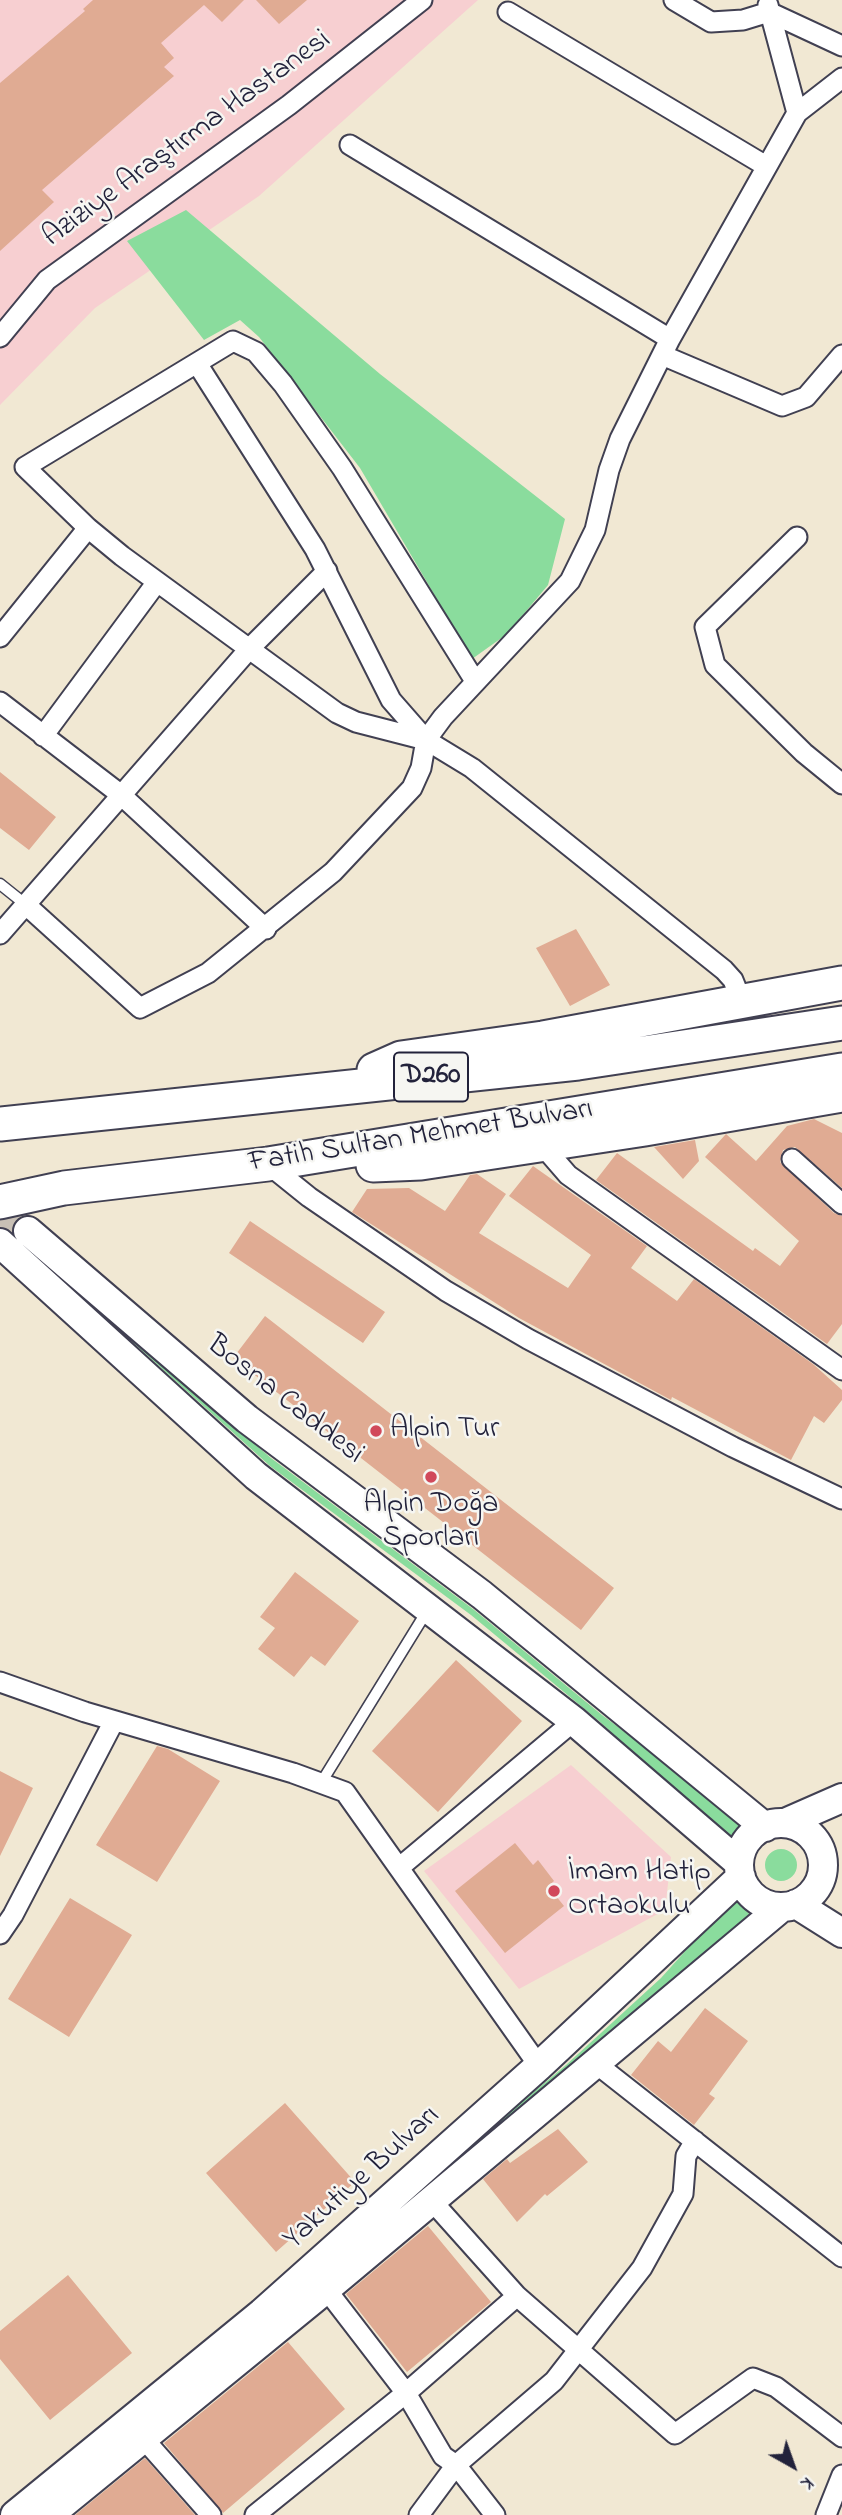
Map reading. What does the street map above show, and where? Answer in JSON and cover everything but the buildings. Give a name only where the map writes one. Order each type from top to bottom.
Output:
[{"type":"highway","points":[[335,1087],[401,1058],[543,1038],[842,983]]},
{"type":"highway","name":"Fatih Sultan Mehmet Bulvarı","points":[[0,1124],[578,1063],[842,1023]]},
{"type":"highway","name":"Fatih Sultan Mehmet Bulvarı","points":[[0,1202],[64,1188],[274,1163],[842,1070]]},
{"type":"highway","points":[[274,1163],[341,1166],[421,1163],[842,1095]]},
{"type":"main road","name":"Bosna Caddesi","points":[[28,1231],[247,1419],[482,1595],[775,1825]]},
{"type":"main road","points":[[0,1243],[256,1476],[574,1721],[740,1870],[756,1899],[789,1906],[842,1933]]},
{"type":"main road","points":[[740,1870],[747,1841],[775,1825],[842,1798]]},
{"type":"main road","points":[[775,1825],[810,1835],[832,1861],[816,1889],[789,1906]]},
{"type":"main road","name":"Yakutiye Bulvarı","points":[[15,2515],[262,2313],[539,2066],[740,1870]]},
{"type":"main road","name":"Yakutiye Bulvarı","points":[[49,2515],[326,2289],[594,2062],[789,1906]]},
{"type":"street","name":"Aziziye Araştırma Hastanesi","points":[[0,337],[47,280],[289,105],[422,0]]},
{"type":"street","points":[[674,0],[711,22],[743,20],[768,6]]},
{"type":"street","points":[[768,6],[842,46]]},
{"type":"street","points":[[768,6],[797,113]]},
{"type":"street","points":[[508,12],[766,166]]},
{"type":"street","points":[[25,904],[141,1007],[208,973],[266,929],[333,872],[400,804],[412,788],[421,768],[426,740],[475,681],[570,581],[595,530],[609,470],[620,439],[666,347],[797,113],[842,78]]},
{"type":"street","points":[[350,145],[666,347],[782,406],[806,397],[842,355]]},
{"type":"street","points":[[475,681],[342,468],[283,384],[256,352],[233,341],[198,365],[25,467],[88,528],[157,582],[337,713],[356,722],[426,740],[472,768],[724,970],[733,980],[741,1000]]},
{"type":"street","points":[[198,365],[316,549],[391,700],[426,740]]},
{"type":"street","points":[[0,637],[88,528]]},
{"type":"street","points":[[797,537],[705,627],[715,666],[804,753],[842,784]]},
{"type":"street","points":[[0,934],[120,793],[250,648],[327,571]]},
{"type":"street","points":[[43,736],[157,582]]},
{"type":"street","points":[[0,702],[120,793],[266,929]]},
{"type":"street","points":[[542,1145],[568,1175],[842,1370]]},
{"type":"street","points":[[792,1159],[842,1204]]},
{"type":"street","points":[[274,1163],[309,1197],[446,1291],[733,1447],[842,1499]]},
{"type":"street","points":[[0,1682],[114,1721],[345,1792],[539,2066]]},
{"type":"street","points":[[0,1934],[6,1913],[114,1721]]},
{"type":"street","points":[[400,1867],[574,1721]]},
{"type":"street","points":[[594,2062],[842,2257]]},
{"type":"street","points":[[419,2515],[456,2465],[554,2381],[581,2350],[642,2268],[683,2193],[686,2156],[695,2141]]},
{"type":"street","points":[[431,2200],[517,2296],[675,2434],[753,2378],[776,2386],[842,2437]]},
{"type":"street","points":[[326,2289],[406,2393],[443,2456],[456,2465],[495,2515]]},
{"type":"street","points":[[255,2515],[406,2393],[517,2296]]},
{"type":"street","points":[[143,2438],[211,2515]]},
{"type":"street","points":[[827,2515],[842,2475]]},
{"type":"lane","points":[[0,884],[25,904]]},
{"type":"lane","points":[[321,1783],[429,1607]]},
{"type":"shaded area","points":[[0,0],[478,0],[259,196],[95,308],[0,405]]},
{"type":"shaded area","name":"İmam Hatip Ortaokulu","points":[[571,1765],[671,1857],[665,1910],[519,1989],[424,1871]]},
{"type":"green space","points":[[186,210],[380,374],[565,519],[548,585],[507,634],[472,659],[360,468],[259,337],[240,320],[204,340],[127,241]]},
{"type":"green space","points":[[28,1248],[271,1458],[473,1609],[602,1715],[747,1823],[729,1841],[599,1721],[471,1615],[270,1466]]},
{"type":"green space","points":[[781,1849],[792,1854],[797,1865],[792,1876],[781,1881],[770,1876],[765,1865],[770,1854]]},
{"type":"green space","points":[[734,1897],[752,1917],[573,2071],[29,2515],[566,2065],[661,1978]]},
{"type":"tunnel","points":[[0,1209],[28,1231]]},
{"type":"place","name":"Alpin Tur","points":[[376,1431]]},
{"type":"place","name":"Alpin Doğa Sporları","points":[[431,1477]]},
{"type":"place","name":"İmam Hatip Ortaokulu","points":[[554,1891]]}]
